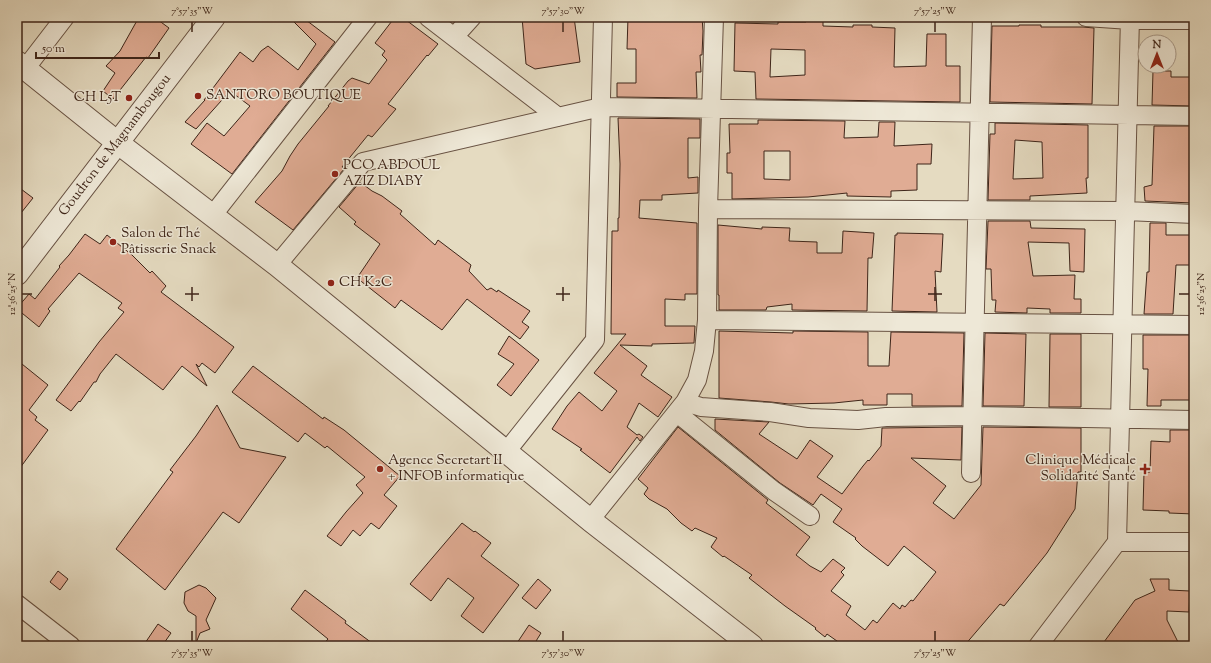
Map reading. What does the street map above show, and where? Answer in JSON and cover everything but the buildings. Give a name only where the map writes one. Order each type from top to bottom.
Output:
[{"type":"street","points":[[65,17],[21,65],[118,143],[277,265],[590,520],[752,646]]},
{"type":"street","name":"Goudron de Magnambougou","points":[[17,274],[214,17]]},
{"type":"street","points":[[212,216],[368,17]]},
{"type":"street","points":[[428,17],[558,117]]},
{"type":"street","points":[[454,37],[472,17]]},
{"type":"street","points":[[506,452],[595,340],[603,17]]},
{"type":"street","points":[[590,520],[681,408],[697,380],[704,351],[707,320],[708,209],[714,17]]},
{"type":"street","points":[[971,474],[982,17]]},
{"type":"street","points":[[1086,17],[1194,20]]},
{"type":"street","points":[[1038,646],[1117,542],[1129,115],[1130,18]]},
{"type":"street","points":[[277,265],[363,162],[601,107],[1194,116]]},
{"type":"street","points":[[708,209],[1126,211],[1194,214]]},
{"type":"street","points":[[707,320],[1194,326]]},
{"type":"street","points":[[681,408],[701,407],[770,412],[809,418],[858,420],[886,417],[973,416],[1194,420]]},
{"type":"street","points":[[681,408],[774,491],[810,516]]},
{"type":"street","points":[[1117,542],[1194,542]]},
{"type":"street","points":[[17,604],[71,646]]},
{"type":"place","name":"SANTORO BOUTIQUE","points":[[198,96]]},
{"type":"place","name":"CH L5T","points":[[129,98]]},
{"type":"place","name":"PCO ABDOUL AZIZ DIABY","points":[[335,174]]},
{"type":"place","name":"Salon de Thé Pâtisserie Snack","points":[[113,242]]},
{"type":"place","name":"CH K2C","points":[[331,283]]},
{"type":"place","name":"Agence Secretart II + INFOB informatique","points":[[380,469]]},
{"type":"place","name":"Clinique Médicale Solidarité Santé","points":[[1145,469]]}]
